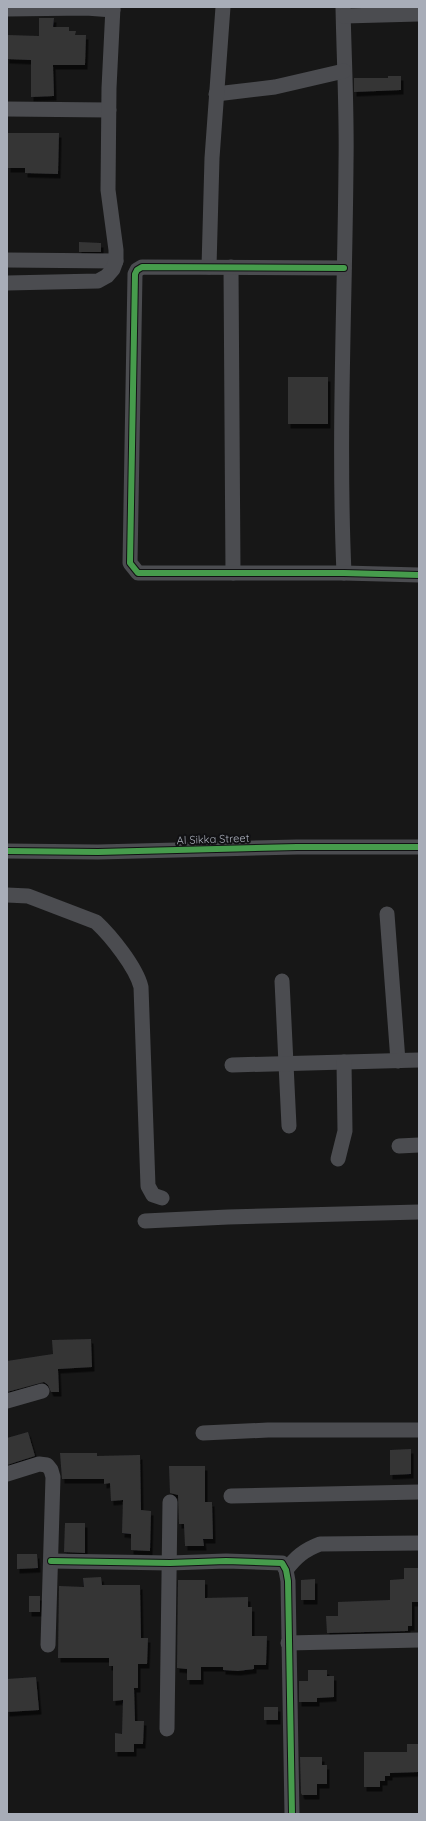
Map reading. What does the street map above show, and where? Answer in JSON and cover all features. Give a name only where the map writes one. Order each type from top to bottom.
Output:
[{"type":"street","points":[[209,267],[212,158],[223,7]]},
{"type":"street","points":[[7,9],[113,8],[108,110],[108,190],[116,250],[116,261],[113,269],[108,276],[98,281],[7,283]]},
{"type":"street","points":[[344,572],[342,521],[346,163],[344,12],[419,14]]},
{"type":"street","points":[[216,94],[275,87],[344,71]]},
{"type":"street","points":[[7,108],[108,110]]},
{"type":"street","points":[[7,260],[116,261]]},
{"type":"street","points":[[344,268],[142,267],[137,270],[135,274],[130,563],[138,573],[344,572],[419,575]]},
{"type":"street","points":[[231,267],[233,573]]},
{"type":"street","name":"Al Sikka Street","points":[[7,851],[98,852],[289,847],[419,847]]},
{"type":"street","points":[[7,896],[28,896],[96,922],[131,964],[141,987],[145,1062],[148,1186],[153,1196],[162,1198]]},
{"type":"street","points":[[387,914],[398,1061]]},
{"type":"street","points":[[282,981],[289,1126]]},
{"type":"street","points":[[232,1065],[419,1060]]},
{"type":"street","points":[[338,1159],[346,1131],[344,1062]]},
{"type":"street","points":[[399,1146],[419,1145]]},
{"type":"street","points":[[145,1221],[228,1217],[419,1212]]},
{"type":"street","points":[[7,1401],[42,1391]]},
{"type":"street","points":[[203,1432],[268,1430],[419,1430]]},
{"type":"street","points":[[7,1474],[39,1464],[47,1465],[52,1470],[52,1561],[48,1645]]},
{"type":"street","points":[[231,1496],[419,1492]]},
{"type":"street","points":[[167,1729],[170,1502]]},
{"type":"street","points":[[286,1570],[298,1555],[306,1549],[320,1544],[419,1543]]},
{"type":"street","points":[[52,1561],[170,1563],[226,1561],[273,1562],[282,1564],[286,1570],[288,1581],[292,1814]]},
{"type":"street","points":[[288,1643],[419,1640]]},
{"type":"building","points":[[39,18],[54,18],[53,27],[69,27],[69,31],[76,31],[75,35],[86,35],[85,65],[53,65],[54,96],[31,97],[31,60],[7,59],[7,35],[39,36]]},
{"type":"building","points":[[388,76],[401,76],[401,90],[354,92],[354,78],[388,78]]},
{"type":"building","points":[[7,133],[59,133],[58,174],[25,173],[25,168],[8,168]]},
{"type":"building","points":[[79,242],[101,243],[101,252],[79,252]]},
{"type":"building","points":[[288,377],[328,377],[328,424],[288,424]]},
{"type":"building","points":[[91,1339],[92,1367],[58,1369],[59,1392],[51,1392],[48,1385],[44,1382],[7,1392],[7,1361],[53,1354],[52,1340]]},
{"type":"building","points":[[28,1432],[35,1456],[7,1465],[7,1438]]},
{"type":"building","points":[[411,1449],[411,1474],[390,1475],[390,1450]]},
{"type":"building","points":[[60,1453],[97,1453],[97,1456],[140,1455],[141,1510],[151,1511],[150,1551],[131,1550],[131,1534],[122,1533],[123,1500],[111,1501],[110,1483],[104,1484],[104,1479],[62,1479]]},
{"type":"building","points":[[169,1466],[205,1466],[205,1502],[212,1502],[213,1539],[203,1539],[204,1546],[185,1546],[184,1524],[179,1524],[178,1495],[170,1493]]},
{"type":"building","points":[[65,1523],[85,1523],[85,1553],[64,1552]]},
{"type":"building","points":[[17,1554],[37,1554],[38,1568],[17,1569]]},
{"type":"building","points":[[404,1568],[419,1568],[419,1602],[412,1602],[412,1626],[408,1626],[408,1631],[327,1633],[326,1616],[338,1616],[338,1602],[390,1600],[390,1580],[404,1579]]},
{"type":"building","points":[[101,1577],[102,1585],[140,1585],[141,1638],[148,1638],[147,1664],[138,1664],[138,1688],[134,1688],[135,1721],[144,1721],[143,1744],[134,1744],[134,1752],[115,1752],[115,1733],[122,1734],[123,1700],[113,1701],[113,1666],[109,1666],[109,1658],[58,1658],[59,1586],[84,1587],[83,1578]]},
{"type":"building","points":[[315,1579],[315,1600],[301,1600],[301,1580]]},
{"type":"building","points":[[178,1580],[205,1580],[205,1598],[248,1597],[248,1607],[252,1607],[252,1636],[267,1636],[266,1665],[254,1665],[254,1669],[238,1671],[223,1670],[223,1667],[201,1667],[201,1680],[187,1680],[187,1669],[177,1668]]},
{"type":"building","points":[[29,1596],[40,1596],[40,1612],[29,1612]]},
{"type":"building","points":[[308,1670],[327,1670],[327,1676],[334,1676],[334,1697],[317,1698],[317,1702],[299,1702],[299,1681],[308,1681]]},
{"type":"building","points":[[36,1677],[39,1710],[7,1712],[7,1679]]},
{"type":"building","points":[[264,1707],[278,1707],[278,1720],[264,1720]]},
{"type":"building","points":[[407,1744],[419,1744],[419,1772],[390,1773],[390,1776],[385,1776],[385,1781],[380,1781],[380,1787],[364,1787],[364,1752],[407,1752]]},
{"type":"building","points":[[300,1757],[322,1757],[322,1765],[327,1765],[327,1784],[317,1784],[317,1795],[302,1795],[301,1793]]},
{"type":"cycle path","points":[[344,268],[142,267],[137,270],[135,274],[130,563],[138,573],[344,573],[419,575]]},
{"type":"cycle path","points":[[7,851],[98,852],[297,847],[419,847]]},
{"type":"cycle path","points":[[51,1561],[170,1563],[226,1561],[282,1563],[286,1570],[288,1581],[292,1814]]}]
